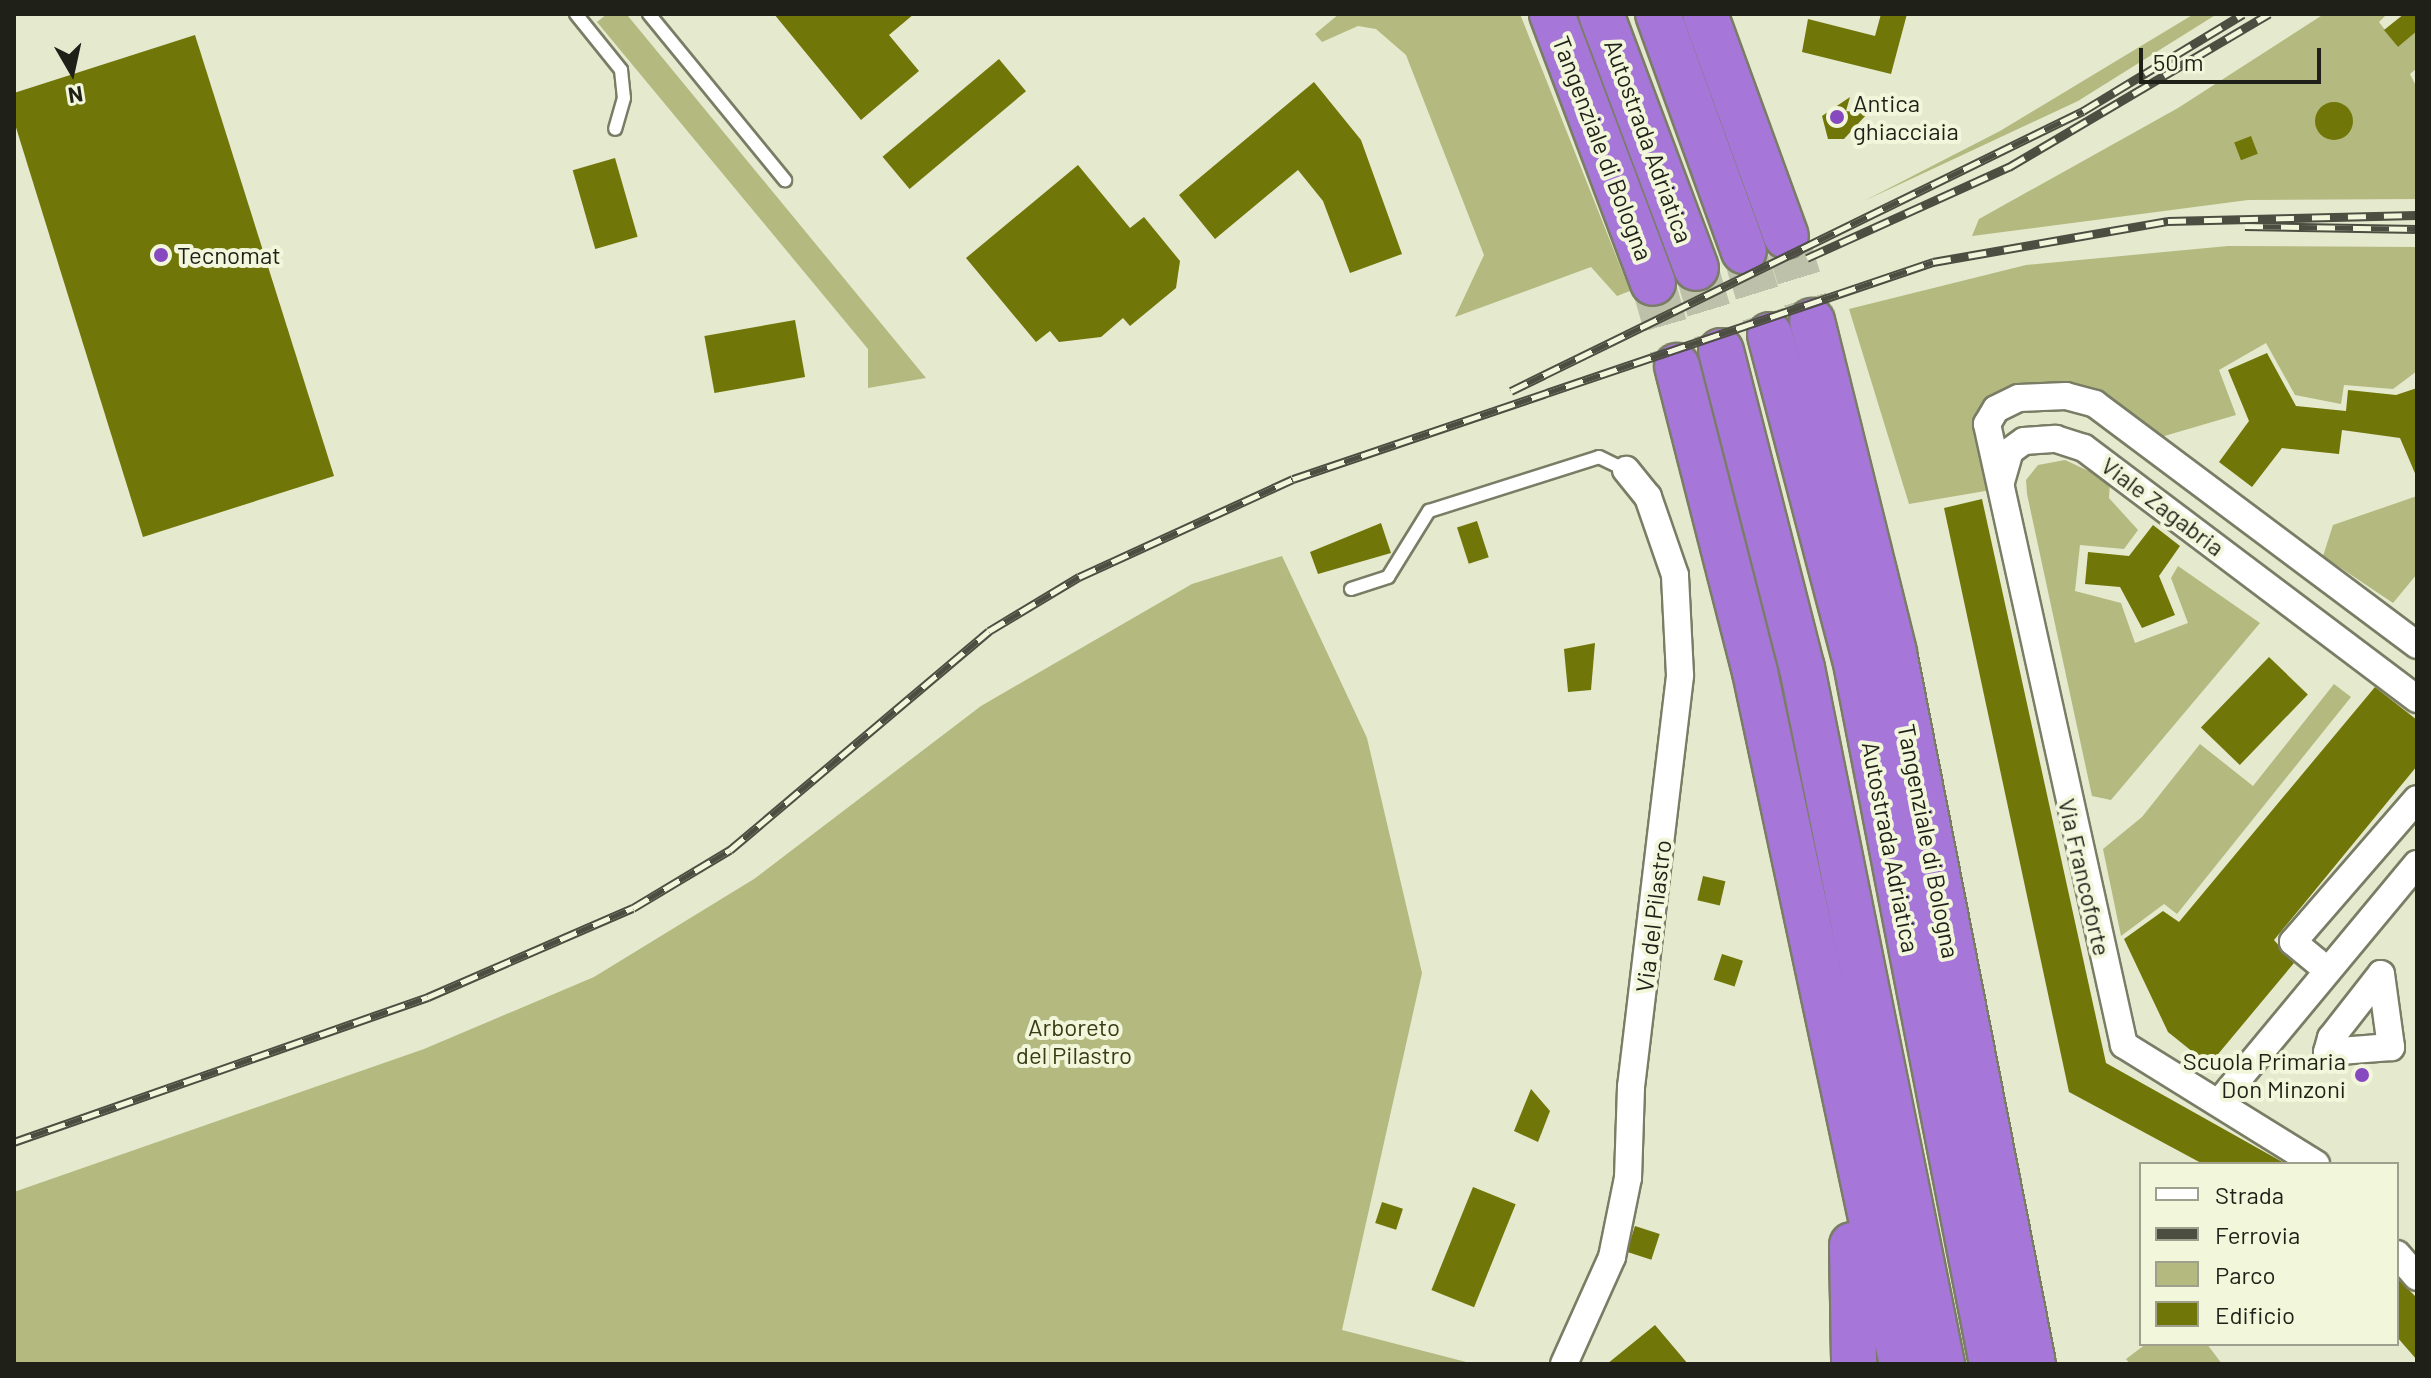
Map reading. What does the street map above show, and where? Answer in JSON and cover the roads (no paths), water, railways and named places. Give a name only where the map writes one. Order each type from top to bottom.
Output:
[{"type":"highway","name":"Tangenziale di Bologna","points":[[1550,14],[1569,54],[1653,283]]},
{"type":"highway","name":"Autostrada Adriatica","points":[[1601,14],[1696,268]]},
{"type":"highway","points":[[1658,14],[1744,251]]},
{"type":"highway","points":[[1705,14],[1784,228],[1723,14]]},
{"type":"highway","name":"Tangenziale di Bologna","points":[[1812,321],[1894,653],[2033,1364]]},
{"type":"highway","name":"Autostrada Adriatica","points":[[1770,335],[1855,658],[1992,1364]]},
{"type":"highway","points":[[1721,351],[1802,668],[1942,1364]]},
{"type":"highway","points":[[1677,366],[1755,672],[1902,1364]]},
{"type":"highway","points":[[1831,1036],[1855,1281],[1854,1364]]},
{"type":"street","name":"Viale Zagabria","points":[[2001,486],[1987,424],[1996,409],[2040,395],[2095,404],[2417,645]]},
{"type":"street","name":"Viale Zagabria","points":[[2001,486],[2010,451],[2024,441],[2056,439],[2084,448],[2417,699]]},
{"type":"street","name":"Via del Pilastro","points":[[1564,1364],[1612,1257],[1628,1178],[1631,1087],[1680,675],[1675,575],[1648,497],[1626,470]]},
{"type":"street","name":"Via Francoforte","points":[[2001,486],[2116,1024],[2140,1059],[2220,1101],[2313,1162]]},
{"type":"street","points":[[2327,970],[2293,942],[2417,799]]},
{"type":"street","points":[[2220,1101],[2417,864]]},
{"type":"street","points":[[2399,1256],[2417,1277]]},
{"type":"lane","points":[[576,14],[621,70],[624,98],[615,129]]},
{"type":"lane","points":[[649,14],[785,180]]},
{"type":"lane","points":[[1351,589],[1388,577],[1429,511],[1599,457],[1626,470]]},
{"type":"tunnel","points":[[1786,236],[1812,321]]},
{"type":"tunnel","points":[[1744,251],[1770,335]]},
{"type":"tunnel","points":[[1696,268],[1721,351]]},
{"type":"tunnel","points":[[1653,283],[1677,366]]},
{"type":"railway","points":[[1511,391],[2083,111],[2243,14]]},
{"type":"railway","points":[[1807,258],[2009,167],[2269,14]]},
{"type":"railway","points":[[14,1142],[428,997],[633,908],[730,850],[989,631],[1079,577],[1293,479],[1933,262],[2168,221],[2417,215]]},
{"type":"railway","points":[[2245,226],[2417,229]]},
{"type":"place","name":"Antica ghiacciaia","points":[[1837,117]]},
{"type":"place","name":"Tecnomat","points":[[161,255]]},
{"type":"place","name":"Scuola Primaria Don Minzoni","points":[[2362,1075]]},
{"type":"park label","name":"Arboreto del Pilastro","points":[[1074,1041]]}]
